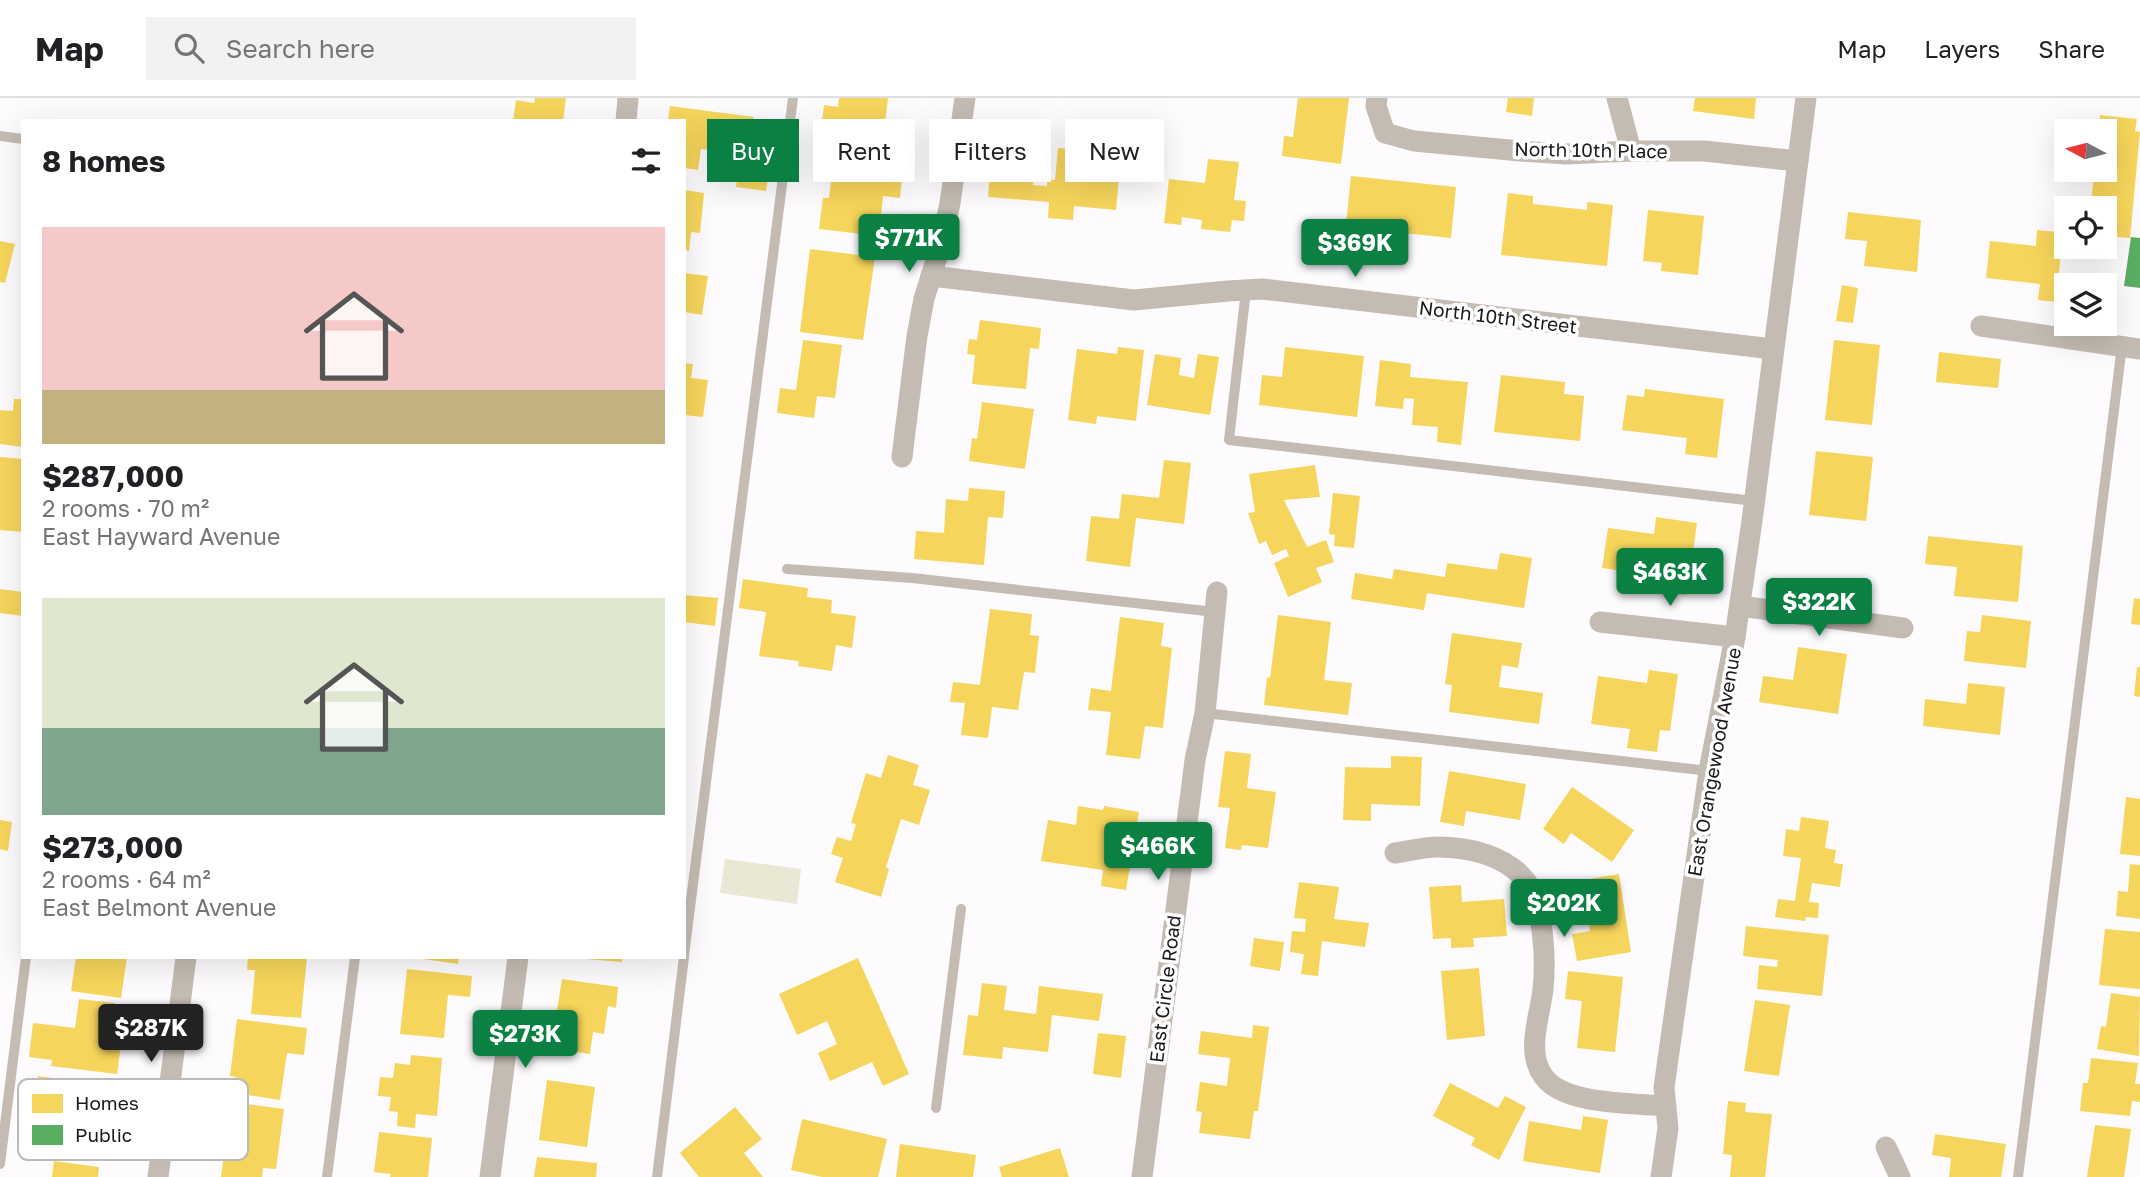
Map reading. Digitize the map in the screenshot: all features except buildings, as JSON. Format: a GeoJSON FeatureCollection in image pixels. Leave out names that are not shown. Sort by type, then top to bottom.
{"type":"FeatureCollection","features":[{"type":"Feature","properties":{"kind":"street"},"geometry":{"type":"LineString","coordinates":[[625,119],[628,98]]}},
{"type":"Feature","properties":{"kind":"street"},"geometry":{"type":"LineString","coordinates":[[902,457],[923,299],[942,241],[950,203],[965,98]]}},
{"type":"Feature","properties":{"kind":"street","name":"North 10th Place"},"geometry":{"type":"LineString","coordinates":[[1377,98],[1376,106],[1385,133],[1414,141],[1567,153],[1704,151],[1798,161]]}},
{"type":"Feature","properties":{"kind":"street"},"geometry":{"type":"LineString","coordinates":[[1617,98],[1631,151]]}},
{"type":"Feature","properties":{"kind":"street","name":"East Orangewood Avenue"},"geometry":{"type":"LineString","coordinates":[[1661,1177],[1668,1128],[1664,1088],[1709,771],[1740,606],[1806,98]]}},
{"type":"Feature","properties":{"kind":"street","name":"North 10th Street"},"geometry":{"type":"LineString","coordinates":[[931,276],[1133,300],[1262,289],[1773,349]]}},
{"type":"Feature","properties":{"kind":"street"},"geometry":{"type":"LineString","coordinates":[[1981,326],[2131,348]]}},
{"type":"Feature","properties":{"kind":"street","name":"East Circle Road"},"geometry":{"type":"LineString","coordinates":[[1142,1177],[1195,760],[1205,713],[1216,602]]}},
{"type":"Feature","properties":{"kind":"street"},"geometry":{"type":"LineString","coordinates":[[1740,606],[1903,628]]}},
{"type":"Feature","properties":{"kind":"street"},"geometry":{"type":"LineString","coordinates":[[1600,622],[1735,637]]}},
{"type":"Feature","properties":{"kind":"street"},"geometry":{"type":"LineString","coordinates":[[1395,853],[1436,847],[1467,849],[1490,856],[1510,867],[1526,881],[1538,909],[1545,957],[1543,990],[1534,1045],[1537,1064],[1544,1078],[1557,1088],[1584,1099],[1666,1107]]}},
{"type":"Feature","properties":{"kind":"street"},"geometry":{"type":"LineString","coordinates":[[170,1079],[186,959]]}},
{"type":"Feature","properties":{"kind":"street"},"geometry":{"type":"LineString","coordinates":[[490,1177],[518,959]]}},
{"type":"Feature","properties":{"kind":"street"},"geometry":{"type":"LineString","coordinates":[[1886,1147],[1900,1177]]}},
{"type":"Feature","properties":{"kind":"lane"},"geometry":{"type":"LineString","coordinates":[[686,940],[793,98]]}},
{"type":"Feature","properties":{"kind":"lane"},"geometry":{"type":"LineString","coordinates":[[0,136],[21,139]]}},
{"type":"Feature","properties":{"kind":"lane"},"geometry":{"type":"LineString","coordinates":[[1246,290],[1229,440],[1754,501]]}},
{"type":"Feature","properties":{"kind":"lane"},"geometry":{"type":"LineString","coordinates":[[2018,1177],[2131,348]]}},
{"type":"Feature","properties":{"kind":"lane"},"geometry":{"type":"LineString","coordinates":[[787,569],[1216,602]]}},
{"type":"Feature","properties":{"kind":"lane"},"geometry":{"type":"LineString","coordinates":[[1205,713],[1709,771]]}},
{"type":"Feature","properties":{"kind":"lane"},"geometry":{"type":"LineString","coordinates":[[936,1108],[961,909]]}},
{"type":"Feature","properties":{"kind":"lane"},"geometry":{"type":"LineString","coordinates":[[0,1164],[26,959]]}},
{"type":"Feature","properties":{"kind":"lane"},"geometry":{"type":"LineString","coordinates":[[327,1177],[355,959]]}},
{"type":"Feature","properties":{"kind":"lane"},"geometry":{"type":"LineString","coordinates":[[657,1177],[684,959]]}},
{"type":"Feature","properties":{"kind":"green space"},"geometry":{"type":"Polygon","coordinates":[[[725,859],[801,869],[797,904],[720,893],[725,859]]]}}]}
